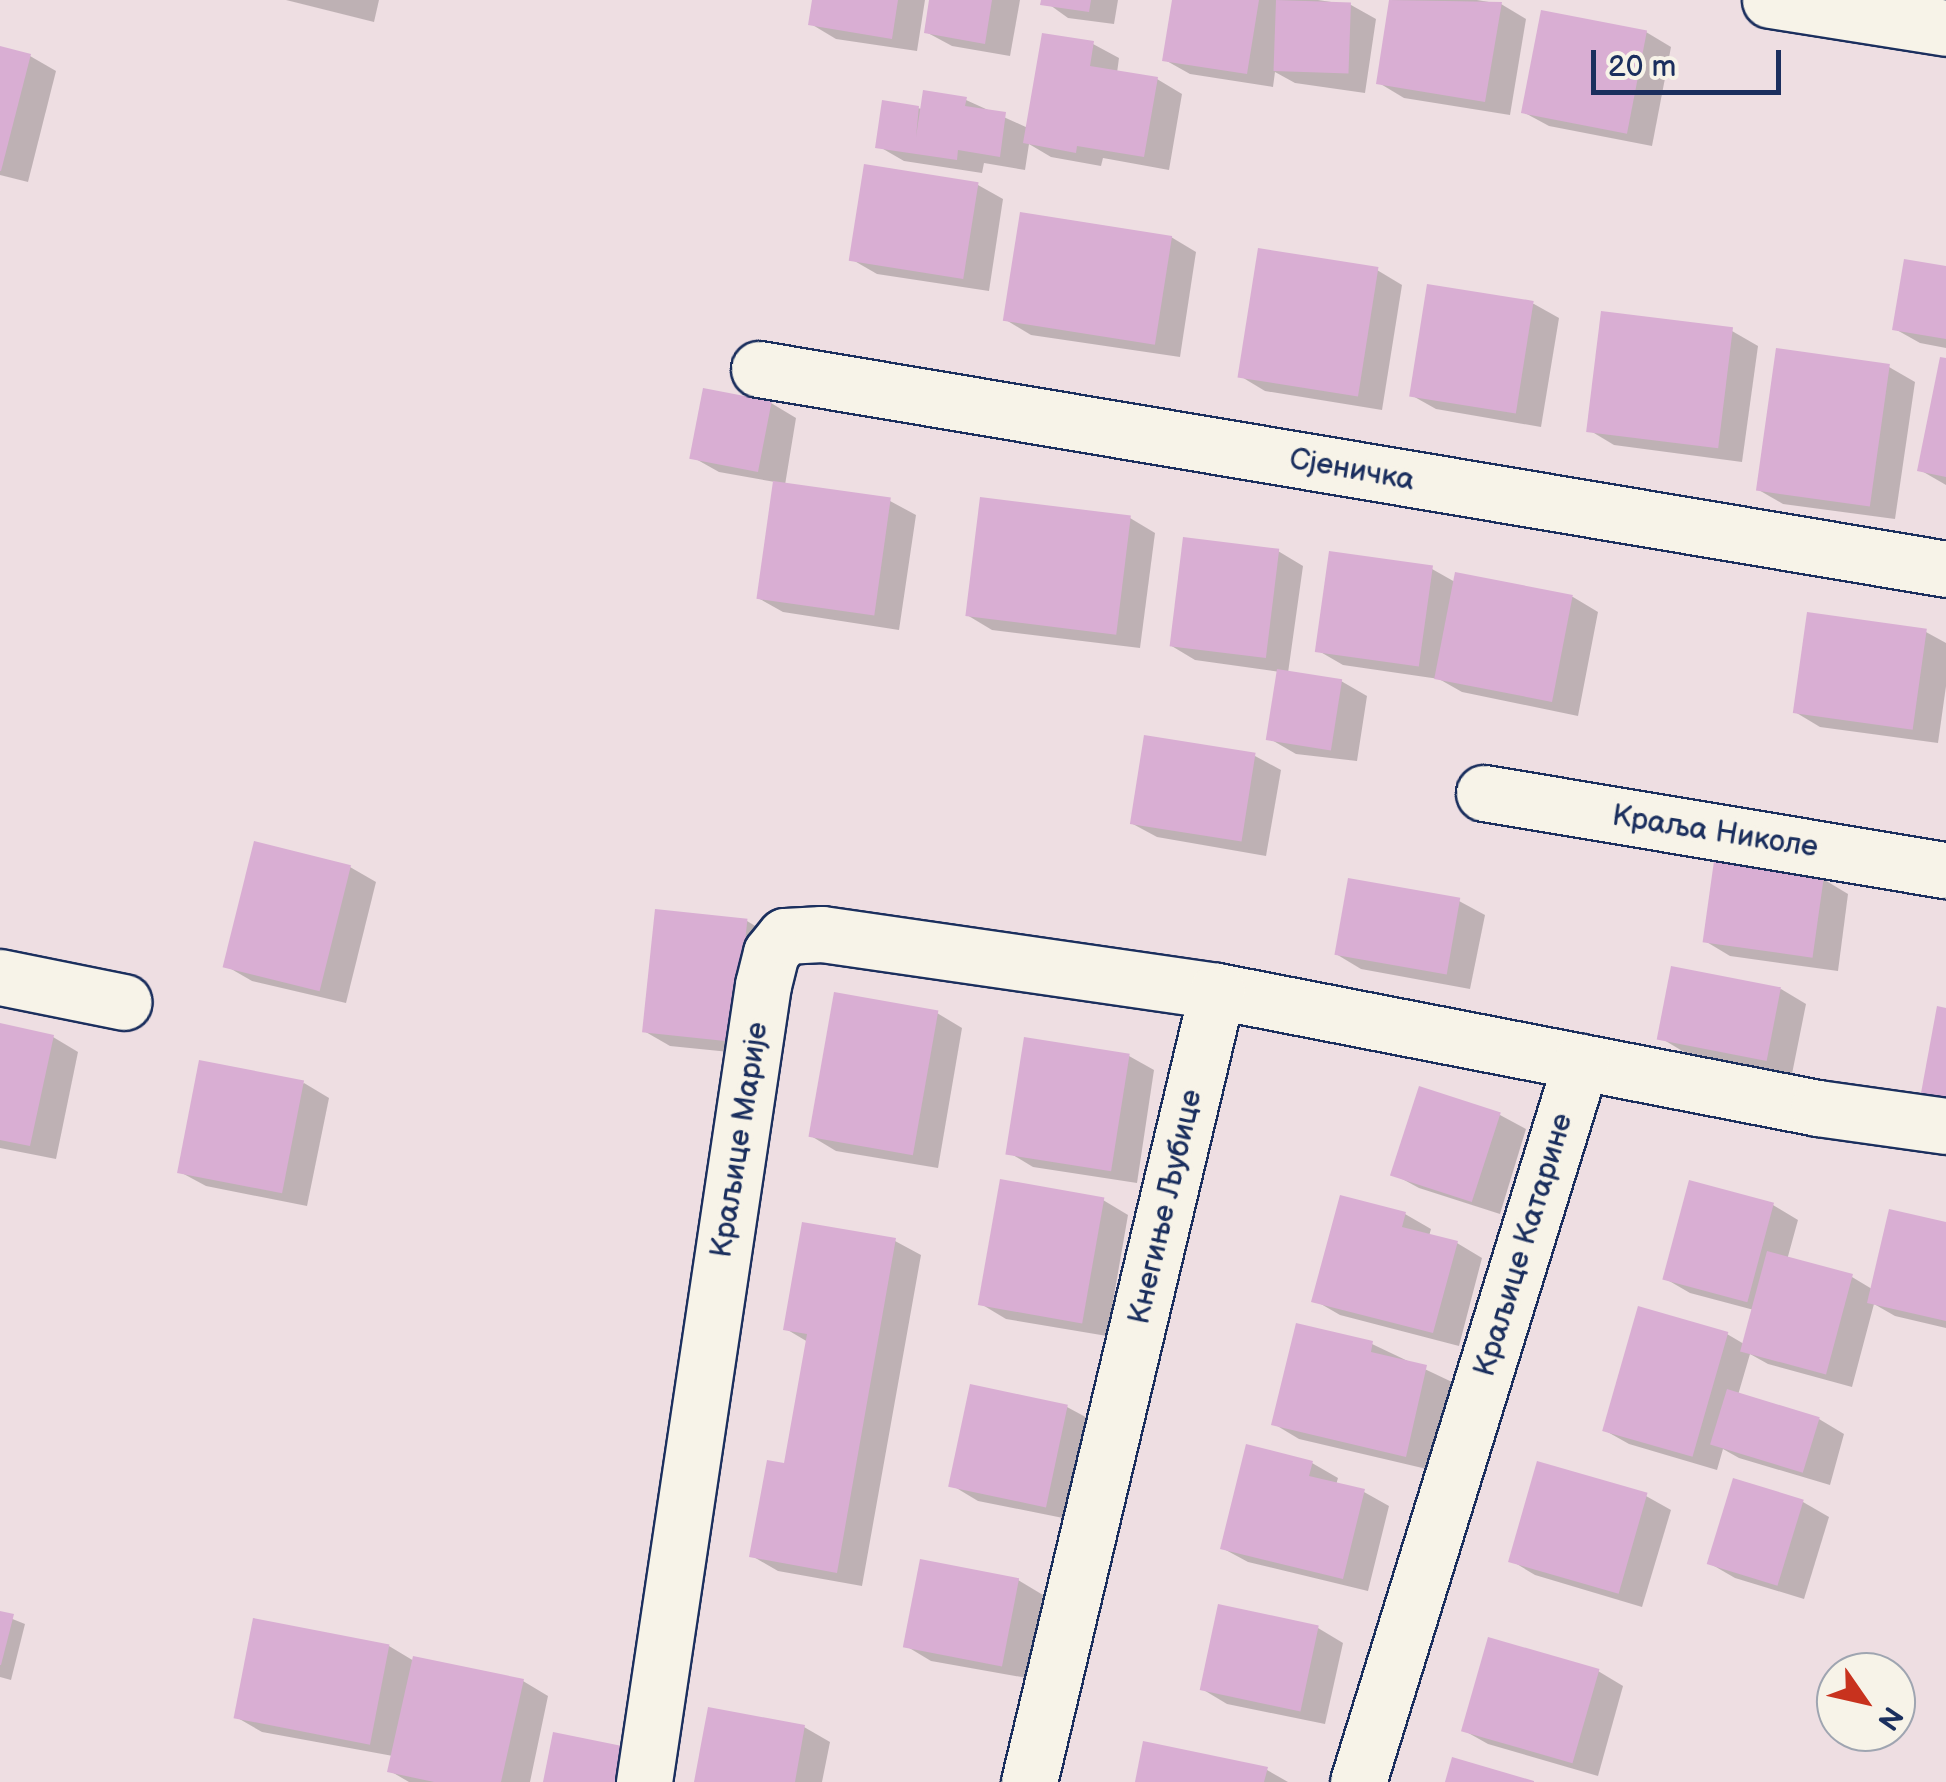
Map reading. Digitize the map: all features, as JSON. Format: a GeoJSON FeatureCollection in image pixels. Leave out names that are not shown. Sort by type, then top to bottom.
{"type":"FeatureCollection","features":[{"type":"Feature","properties":{"kind":"street"},"geometry":{"type":"LineString","coordinates":[[1770,0],[1946,28]]}},
{"type":"Feature","properties":{"kind":"street","name":"Сјеничка"},"geometry":{"type":"LineString","coordinates":[[759,369],[1946,569]]}},
{"type":"Feature","properties":{"kind":"street","name":"Краља Николе"},"geometry":{"type":"LineString","coordinates":[[1484,794],[1946,870]]}},
{"type":"Feature","properties":{"kind":"street","name":"Краљице Марије"},"geometry":{"type":"LineString","coordinates":[[644,1782],[764,985],[778,943],[785,936],[804,932],[1218,991]]}},
{"type":"Feature","properties":{"kind":"street"},"geometry":{"type":"LineString","coordinates":[[0,977],[124,1002]]}},
{"type":"Feature","properties":{"kind":"street"},"geometry":{"type":"LineString","coordinates":[[1218,991],[1818,1108],[1946,1126]]}},
{"type":"Feature","properties":{"kind":"street","name":"Кнегиње Љубице"},"geometry":{"type":"LineString","coordinates":[[1029,1782],[1218,991]]}},
{"type":"Feature","properties":{"kind":"street","name":"Краљице Катарине"},"geometry":{"type":"LineString","coordinates":[[1358,1782],[1581,1062]]}},
{"type":"Feature","properties":{"kind":"building"},"geometry":{"type":"Polygon","coordinates":[[[812,0],[898,0],[892,39],[808,25],[812,0]]]}},
{"type":"Feature","properties":{"kind":"building"},"geometry":{"type":"Polygon","coordinates":[[[929,0],[992,0],[985,44],[924,33],[929,0]]]}},
{"type":"Feature","properties":{"kind":"building"},"geometry":{"type":"Polygon","coordinates":[[[1041,0],[1091,0],[1089,12],[1040,5],[1041,0]]]}},
{"type":"Feature","properties":{"kind":"building"},"geometry":{"type":"Polygon","coordinates":[[[1172,0],[1259,0],[1247,74],[1162,61],[1172,0]]]}},
{"type":"Feature","properties":{"kind":"building"},"geometry":{"type":"Polygon","coordinates":[[[1276,0],[1351,3],[1348,74],[1274,71],[1276,0]]]}},
{"type":"Feature","properties":{"kind":"building"},"geometry":{"type":"Polygon","coordinates":[[[1389,0],[1502,2],[1485,102],[1376,84],[1389,0]]]}},
{"type":"Feature","properties":{"kind":"building"},"geometry":{"type":"Polygon","coordinates":[[[1541,10],[1647,31],[1627,134],[1521,113],[1541,10]]]}},
{"type":"Feature","properties":{"kind":"building"},"geometry":{"type":"Polygon","coordinates":[[[1042,33],[1094,41],[1090,66],[1158,77],[1144,157],[1077,146],[1076,153],[1023,143],[1042,33]]]}},
{"type":"Feature","properties":{"kind":"building"},"geometry":{"type":"Polygon","coordinates":[[[0,46],[31,54],[1,171],[0,171],[0,46]]]}},
{"type":"Feature","properties":{"kind":"building"},"geometry":{"type":"Polygon","coordinates":[[[923,90],[967,97],[965,106],[1006,112],[1000,157],[958,150],[957,160],[875,148],[882,100],[919,106],[916,137],[923,90]]]}},
{"type":"Feature","properties":{"kind":"building"},"geometry":{"type":"Polygon","coordinates":[[[864,164],[979,182],[963,279],[849,261],[864,164]]]}},
{"type":"Feature","properties":{"kind":"building"},"geometry":{"type":"Polygon","coordinates":[[[1020,212],[1172,236],[1155,345],[1003,321],[1020,212]]]}},
{"type":"Feature","properties":{"kind":"building"},"geometry":{"type":"Polygon","coordinates":[[[1258,248],[1378,267],[1358,396],[1238,377],[1258,248]]]}},
{"type":"Feature","properties":{"kind":"building"},"geometry":{"type":"Polygon","coordinates":[[[1904,259],[1946,266],[1946,339],[1892,330],[1904,259]]]}},
{"type":"Feature","properties":{"kind":"building"},"geometry":{"type":"Polygon","coordinates":[[[1427,284],[1534,301],[1516,413],[1409,397],[1427,284]]]}},
{"type":"Feature","properties":{"kind":"building"},"geometry":{"type":"Polygon","coordinates":[[[1601,311],[1733,327],[1718,448],[1586,432],[1601,311]]]}},
{"type":"Feature","properties":{"kind":"building"},"geometry":{"type":"Polygon","coordinates":[[[1776,348],[1890,364],[1870,507],[1756,491],[1776,348]]]}},
{"type":"Feature","properties":{"kind":"building"},"geometry":{"type":"Polygon","coordinates":[[[1940,357],[1946,358],[1946,477],[1917,471],[1940,357]]]}},
{"type":"Feature","properties":{"kind":"building"},"geometry":{"type":"Polygon","coordinates":[[[703,388],[772,401],[758,472],[689,459],[703,388]]]}},
{"type":"Feature","properties":{"kind":"building"},"geometry":{"type":"Polygon","coordinates":[[[773,481],[891,498],[874,615],[756,599],[773,481]]]}},
{"type":"Feature","properties":{"kind":"building"},"geometry":{"type":"Polygon","coordinates":[[[980,497],[1131,516],[1116,635],[965,616],[980,497]]]}},
{"type":"Feature","properties":{"kind":"building"},"geometry":{"type":"Polygon","coordinates":[[[1183,537],[1279,549],[1266,658],[1170,646],[1183,537]]]}},
{"type":"Feature","properties":{"kind":"building"},"geometry":{"type":"Polygon","coordinates":[[[1329,551],[1433,566],[1419,667],[1315,652],[1329,551]]]}},
{"type":"Feature","properties":{"kind":"building"},"geometry":{"type":"Polygon","coordinates":[[[1455,572],[1573,595],[1552,702],[1434,679],[1455,572]]]}},
{"type":"Feature","properties":{"kind":"building"},"geometry":{"type":"Polygon","coordinates":[[[1807,612],[1927,629],[1913,730],[1793,713],[1807,612]]]}},
{"type":"Feature","properties":{"kind":"building"},"geometry":{"type":"Polygon","coordinates":[[[1277,669],[1342,679],[1331,750],[1266,740],[1277,669]]]}},
{"type":"Feature","properties":{"kind":"building"},"geometry":{"type":"Polygon","coordinates":[[[1144,735],[1256,753],[1242,842],[1130,824],[1144,735]]]}},
{"type":"Feature","properties":{"kind":"building"},"geometry":{"type":"Polygon","coordinates":[[[254,841],[351,865],[320,991],[223,967],[254,841]]]}},
{"type":"Feature","properties":{"kind":"building"},"geometry":{"type":"Polygon","coordinates":[[[1714,861],[1824,876],[1813,958],[1703,942],[1714,861]]]}},
{"type":"Feature","properties":{"kind":"building"},"geometry":{"type":"Polygon","coordinates":[[[1348,878],[1460,898],[1447,975],[1334,955],[1348,878]]]}},
{"type":"Feature","properties":{"kind":"building"},"geometry":{"type":"Polygon","coordinates":[[[655,909],[747,919],[735,1042],[642,1032],[655,909]]]}},
{"type":"Feature","properties":{"kind":"building"},"geometry":{"type":"Polygon","coordinates":[[[1671,966],[1781,987],[1767,1061],[1657,1040],[1671,966]]]}},
{"type":"Feature","properties":{"kind":"building"},"geometry":{"type":"Polygon","coordinates":[[[834,992],[938,1010],[913,1155],[808,1137],[834,992]]]}},
{"type":"Feature","properties":{"kind":"building"},"geometry":{"type":"Polygon","coordinates":[[[1937,1006],[1946,1008],[1946,1109],[1919,1104],[1937,1006]]]}},
{"type":"Feature","properties":{"kind":"building"},"geometry":{"type":"Polygon","coordinates":[[[0,1023],[54,1035],[30,1146],[0,1140],[0,1023]]]}},
{"type":"Feature","properties":{"kind":"building"},"geometry":{"type":"Polygon","coordinates":[[[1024,1037],[1130,1054],[1111,1171],[1005,1155],[1024,1037]]]}},
{"type":"Feature","properties":{"kind":"building"},"geometry":{"type":"Polygon","coordinates":[[[199,1060],[304,1080],[282,1193],[177,1173],[199,1060]]]}},
{"type":"Feature","properties":{"kind":"building"},"geometry":{"type":"Polygon","coordinates":[[[1419,1086],[1501,1113],[1472,1202],[1390,1175],[1419,1086]]]}},
{"type":"Feature","properties":{"kind":"building"},"geometry":{"type":"Polygon","coordinates":[[[1000,1179],[1104,1197],[1082,1323],[978,1305],[1000,1179]]]}},
{"type":"Feature","properties":{"kind":"building"},"geometry":{"type":"Polygon","coordinates":[[[1689,1180],[1774,1203],[1747,1302],[1662,1279],[1689,1180]]]}},
{"type":"Feature","properties":{"kind":"building"},"geometry":{"type":"Polygon","coordinates":[[[1340,1195],[1406,1212],[1402,1227],[1458,1241],[1433,1333],[1311,1302],[1340,1195]]]}},
{"type":"Feature","properties":{"kind":"building"},"geometry":{"type":"Polygon","coordinates":[[[1889,1209],[1946,1222],[1946,1321],[1867,1303],[1889,1209]]]}},
{"type":"Feature","properties":{"kind":"building"},"geometry":{"type":"Polygon","coordinates":[[[802,1222],[896,1238],[837,1573],[749,1557],[767,1460],[784,1463],[807,1334],[783,1330],[802,1222]]]}},
{"type":"Feature","properties":{"kind":"building"},"geometry":{"type":"Polygon","coordinates":[[[1767,1251],[1853,1274],[1826,1374],[1740,1351],[1767,1251]]]}},
{"type":"Feature","properties":{"kind":"building"},"geometry":{"type":"Polygon","coordinates":[[[1638,1306],[1728,1332],[1693,1457],[1602,1431],[1638,1306]]]}},
{"type":"Feature","properties":{"kind":"building"},"geometry":{"type":"Polygon","coordinates":[[[1296,1323],[1373,1341],[1371,1352],[1427,1365],[1406,1457],[1271,1425],[1296,1323]]]}},
{"type":"Feature","properties":{"kind":"building"},"geometry":{"type":"Polygon","coordinates":[[[970,1384],[1068,1405],[1046,1507],[948,1487],[970,1384]]]}},
{"type":"Feature","properties":{"kind":"building"},"geometry":{"type":"Polygon","coordinates":[[[1727,1389],[1820,1417],[1803,1473],[1710,1444],[1727,1389]]]}},
{"type":"Feature","properties":{"kind":"building"},"geometry":{"type":"Polygon","coordinates":[[[1246,1444],[1313,1461],[1309,1476],[1365,1489],[1343,1579],[1220,1549],[1246,1444]]]}},
{"type":"Feature","properties":{"kind":"building"},"geometry":{"type":"Polygon","coordinates":[[[1537,1461],[1648,1493],[1619,1594],[1508,1562],[1537,1461]]]}},
{"type":"Feature","properties":{"kind":"building"},"geometry":{"type":"Polygon","coordinates":[[[1733,1478],[1804,1500],[1777,1586],[1707,1564],[1733,1478]]]}},
{"type":"Feature","properties":{"kind":"building"},"geometry":{"type":"Polygon","coordinates":[[[920,1559],[1019,1578],[1002,1667],[903,1647],[920,1559]]]}},
{"type":"Feature","properties":{"kind":"building"},"geometry":{"type":"Polygon","coordinates":[[[1218,1604],[1319,1625],[1300,1711],[1200,1690],[1218,1604]]]}},
{"type":"Feature","properties":{"kind":"building"},"geometry":{"type":"Polygon","coordinates":[[[0,1611],[14,1614],[1,1665],[0,1665],[0,1611]]]}},
{"type":"Feature","properties":{"kind":"building"},"geometry":{"type":"Polygon","coordinates":[[[253,1618],[389,1645],[370,1745],[234,1718],[253,1618]]]}},
{"type":"Feature","properties":{"kind":"building"},"geometry":{"type":"Polygon","coordinates":[[[1488,1637],[1600,1669],[1572,1763],[1461,1731],[1488,1637]]]}},
{"type":"Feature","properties":{"kind":"building"},"geometry":{"type":"Polygon","coordinates":[[[413,1656],[524,1679],[501,1782],[434,1782],[387,1772],[413,1656]]]}},
{"type":"Feature","properties":{"kind":"building"},"geometry":{"type":"Polygon","coordinates":[[[708,1707],[805,1725],[795,1782],[694,1782],[708,1707]]]}},
{"type":"Feature","properties":{"kind":"building"},"geometry":{"type":"Polygon","coordinates":[[[553,1732],[627,1747],[620,1782],[543,1782],[553,1732]]]}},
{"type":"Feature","properties":{"kind":"building"},"geometry":{"type":"Polygon","coordinates":[[[1143,1741],[1268,1767],[1264,1782],[1135,1782],[1143,1741]]]}},
{"type":"Feature","properties":{"kind":"building"},"geometry":{"type":"Polygon","coordinates":[[[1452,1757],[1534,1781],[1534,1782],[1445,1782],[1452,1757]]]}}]}
